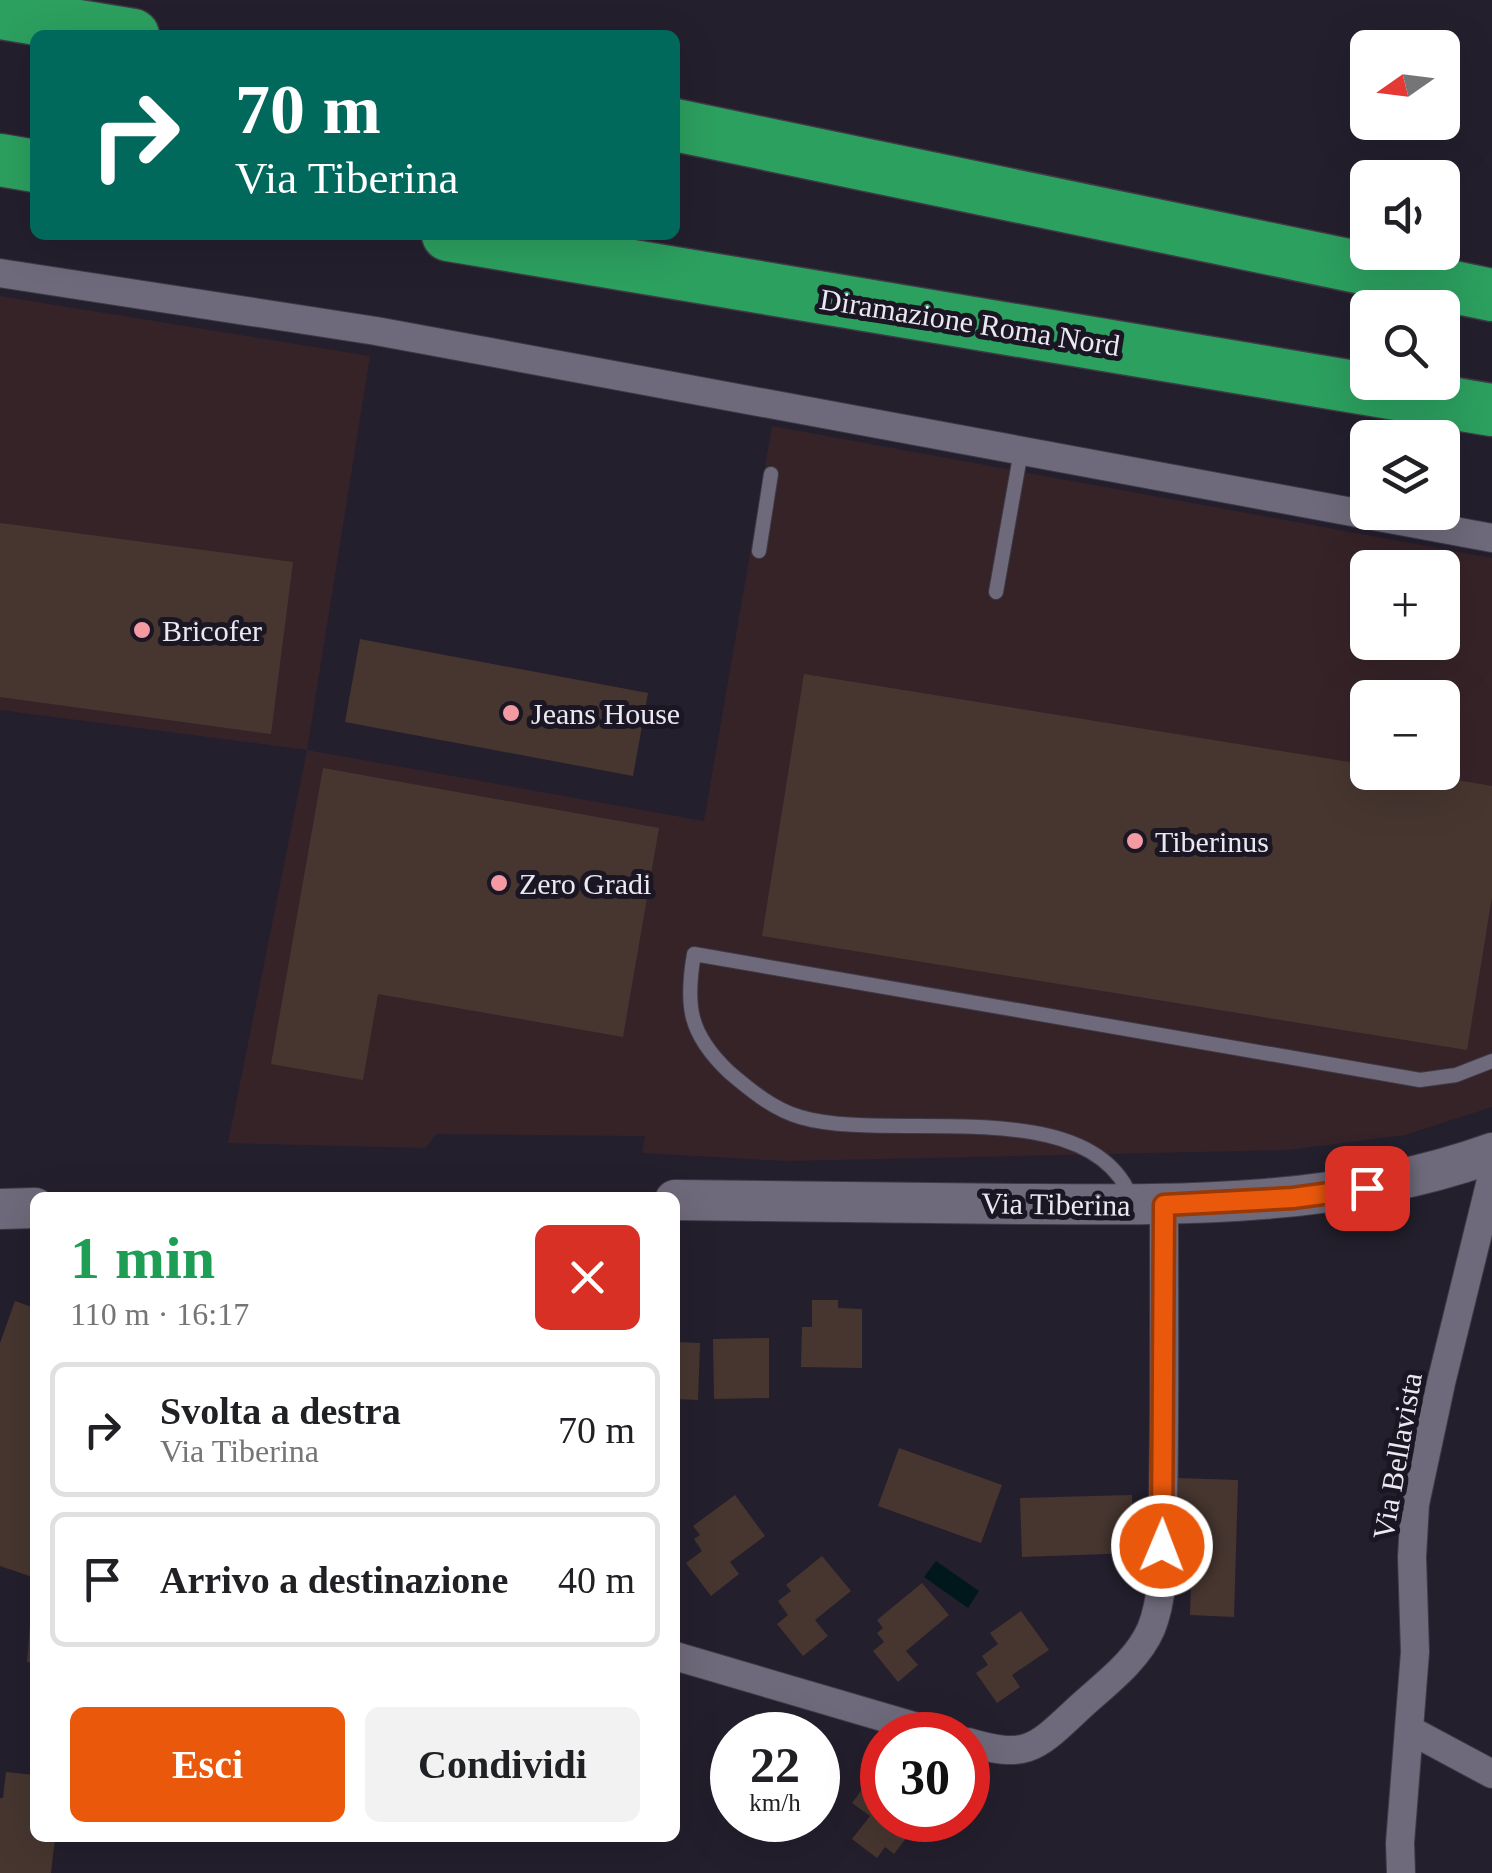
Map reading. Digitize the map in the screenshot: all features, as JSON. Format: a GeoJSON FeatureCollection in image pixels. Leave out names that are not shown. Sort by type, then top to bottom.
{"type":"FeatureCollection","features":[{"type":"Feature","properties":{"kind":"highway"},"geometry":{"type":"LineString","coordinates":[[0,13],[103,30]]}},
{"type":"Feature","properties":{"kind":"highway"},"geometry":{"type":"LineString","coordinates":[[680,127],[1492,294]]}},
{"type":"Feature","properties":{"kind":"highway"},"geometry":{"type":"LineString","coordinates":[[0,160],[30,165]]}},
{"type":"Feature","properties":{"kind":"highway","name":"Diramazione Roma Nord"},"geometry":{"type":"LineString","coordinates":[[478,240],[1492,410]]}},
{"type":"Feature","properties":{"kind":"main road","name":"Via Tiberina"},"geometry":{"type":"LineString","coordinates":[[680,1200],[1149,1205],[1351,1191],[1415,1177],[1492,1153]]}},
{"type":"Feature","properties":{"kind":"main road"},"geometry":{"type":"LineString","coordinates":[[0,1208],[30,1208]]}},
{"type":"Feature","properties":{"kind":"street"},"geometry":{"type":"LineString","coordinates":[[0,273],[376,332],[1492,538]]}},
{"type":"Feature","properties":{"kind":"street","name":"Via Bellavista"},"geometry":{"type":"LineString","coordinates":[[1401,1873],[1416,1619],[1412,1557],[1416,1504],[1492,1176]]}},
{"type":"Feature","properties":{"kind":"street"},"geometry":{"type":"LineString","coordinates":[[990,1748],[1005,1752],[1025,1749],[1047,1738],[1130,1660],[1156,1616],[1161,1586],[1164,1468],[1149,1205]]}},
{"type":"Feature","properties":{"kind":"street"},"geometry":{"type":"LineString","coordinates":[[680,1657],[866,1712]]}},
{"type":"Feature","properties":{"kind":"street"},"geometry":{"type":"LineString","coordinates":[[1410,1730],[1492,1774]]}},
{"type":"Feature","properties":{"kind":"lane"},"geometry":{"type":"LineString","coordinates":[[996,592],[1021,451]]}},
{"type":"Feature","properties":{"kind":"lane"},"geometry":{"type":"LineString","coordinates":[[759,550],[770,474]]}},
{"type":"Feature","properties":{"kind":"lane"},"geometry":{"type":"LineString","coordinates":[[1149,1205],[1112,1164],[1062,1137],[985,1129],[848,1124],[802,1118],[780,1110],[709,1052],[698,1032],[688,991],[694,954],[1420,1080],[1456,1075],[1492,1061]]}},
{"type":"Feature","properties":{"kind":"shaded area"},"geometry":{"type":"Polygon","coordinates":[[[0,296],[370,356],[307,750],[0,710],[0,296]]]}},
{"type":"Feature","properties":{"kind":"shaded area"},"geometry":{"type":"Polygon","coordinates":[[[772,426],[1448,550],[1350,550],[1350,660],[1460,660],[1460,552],[1492,558],[1492,1107],[1405,1135],[1288,1150],[786,1161],[642,1153],[645,1136],[436,1134],[426,1148],[228,1143],[307,750],[704,821],[772,426]]]}},
{"type":"Feature","properties":{"kind":"shaded area"},"geometry":{"type":"Polygon","coordinates":[[[936,1561],[979,1591],[968,1608],[924,1577],[936,1561]]]}},
{"type":"Feature","properties":{"kind":"building","name":"Bricofer"},"geometry":{"type":"Polygon","coordinates":[[[0,523],[293,562],[271,734],[0,697],[0,523]]]}},
{"type":"Feature","properties":{"kind":"building"},"geometry":{"type":"Polygon","coordinates":[[[360,639],[648,693],[633,776],[345,722],[360,639]]]}},
{"type":"Feature","properties":{"kind":"building","name":"Tiberinus"},"geometry":{"type":"Polygon","coordinates":[[[804,674],[1350,762],[1350,790],[1460,790],[1460,780],[1492,786],[1492,897],[1467,1050],[762,936],[804,674]]]}},
{"type":"Feature","properties":{"kind":"building"},"geometry":{"type":"Polygon","coordinates":[[[323,768],[659,828],[623,1037],[378,994],[363,1080],[271,1064],[323,768]]]}},
{"type":"Feature","properties":{"kind":"building"},"geometry":{"type":"Polygon","coordinates":[[[812,1300],[838,1300],[838,1308],[862,1309],[862,1368],[801,1367],[802,1327],[812,1327],[812,1300]]]}},
{"type":"Feature","properties":{"kind":"building"},"geometry":{"type":"Polygon","coordinates":[[[15,1301],[30,1306],[30,1576],[0,1566],[0,1343],[15,1301]]]}},
{"type":"Feature","properties":{"kind":"building"},"geometry":{"type":"Polygon","coordinates":[[[769,1338],[769,1398],[714,1399],[713,1339],[769,1338]]]}},
{"type":"Feature","properties":{"kind":"building"},"geometry":{"type":"Polygon","coordinates":[[[680,1342],[700,1343],[698,1400],[680,1399],[680,1342]]]}},
{"type":"Feature","properties":{"kind":"building"},"geometry":{"type":"Polygon","coordinates":[[[899,1448],[1002,1485],[981,1543],[878,1506],[899,1448]]]}},
{"type":"Feature","properties":{"kind":"building"},"geometry":{"type":"Polygon","coordinates":[[[1177,1478],[1238,1480],[1234,1617],[1190,1615],[1191,1580],[1173,1580],[1177,1478]]]}},
{"type":"Feature","properties":{"kind":"building"},"geometry":{"type":"Polygon","coordinates":[[[735,1495],[765,1536],[730,1562],[739,1574],[711,1596],[686,1563],[702,1551],[694,1539],[700,1535],[693,1526],[735,1495]]]}},
{"type":"Feature","properties":{"kind":"building"},"geometry":{"type":"Polygon","coordinates":[[[1132,1495],[1134,1553],[1022,1557],[1020,1498],[1132,1495]]]}},
{"type":"Feature","properties":{"kind":"building"},"geometry":{"type":"Polygon","coordinates":[[[822,1556],[851,1591],[815,1620],[828,1636],[803,1656],[777,1624],[788,1615],[778,1601],[791,1591],[786,1585],[822,1556]]]}},
{"type":"Feature","properties":{"kind":"building"},"geometry":{"type":"Polygon","coordinates":[[[922,1583],[949,1615],[906,1651],[918,1665],[898,1682],[873,1651],[884,1642],[877,1633],[883,1628],[877,1620],[922,1583]]]}},
{"type":"Feature","properties":{"kind":"building"},"geometry":{"type":"Polygon","coordinates":[[[1021,1611],[1049,1650],[1012,1675],[1020,1687],[997,1703],[976,1673],[988,1665],[982,1656],[998,1644],[990,1633],[1021,1611]]]}},
{"type":"Feature","properties":{"kind":"building"},"geometry":{"type":"Polygon","coordinates":[[[6,1772],[30,1774],[30,1842],[55,1842],[51,1873],[0,1873],[6,1772]]]}},
{"type":"Feature","properties":{"kind":"building"},"geometry":{"type":"Polygon","coordinates":[[[860,1792],[860,1809],[852,1803],[860,1792]]]}},
{"type":"Feature","properties":{"kind":"building"},"geometry":{"type":"Polygon","coordinates":[[[860,1829],[860,1842],[903,1842],[894,1854],[885,1847],[877,1858],[852,1839],[860,1829]]]}},
{"type":"Feature","properties":{"kind":"place","name":"Bricofer"},"geometry":{"type":"Point","coordinates":[142,630]}},
{"type":"Feature","properties":{"kind":"place","name":"Jeans House"},"geometry":{"type":"Point","coordinates":[511,713]}},
{"type":"Feature","properties":{"kind":"place","name":"Tiberinus"},"geometry":{"type":"Point","coordinates":[1135,841]}},
{"type":"Feature","properties":{"kind":"place","name":"Zero Gradi"},"geometry":{"type":"Point","coordinates":[499,883]}},
{"type":"Feature","properties":{"kind":"route"},"geometry":{"type":"LineString","coordinates":[[1162,1546],[1164,1205],[1293,1198],[1367,1188]]}}]}
